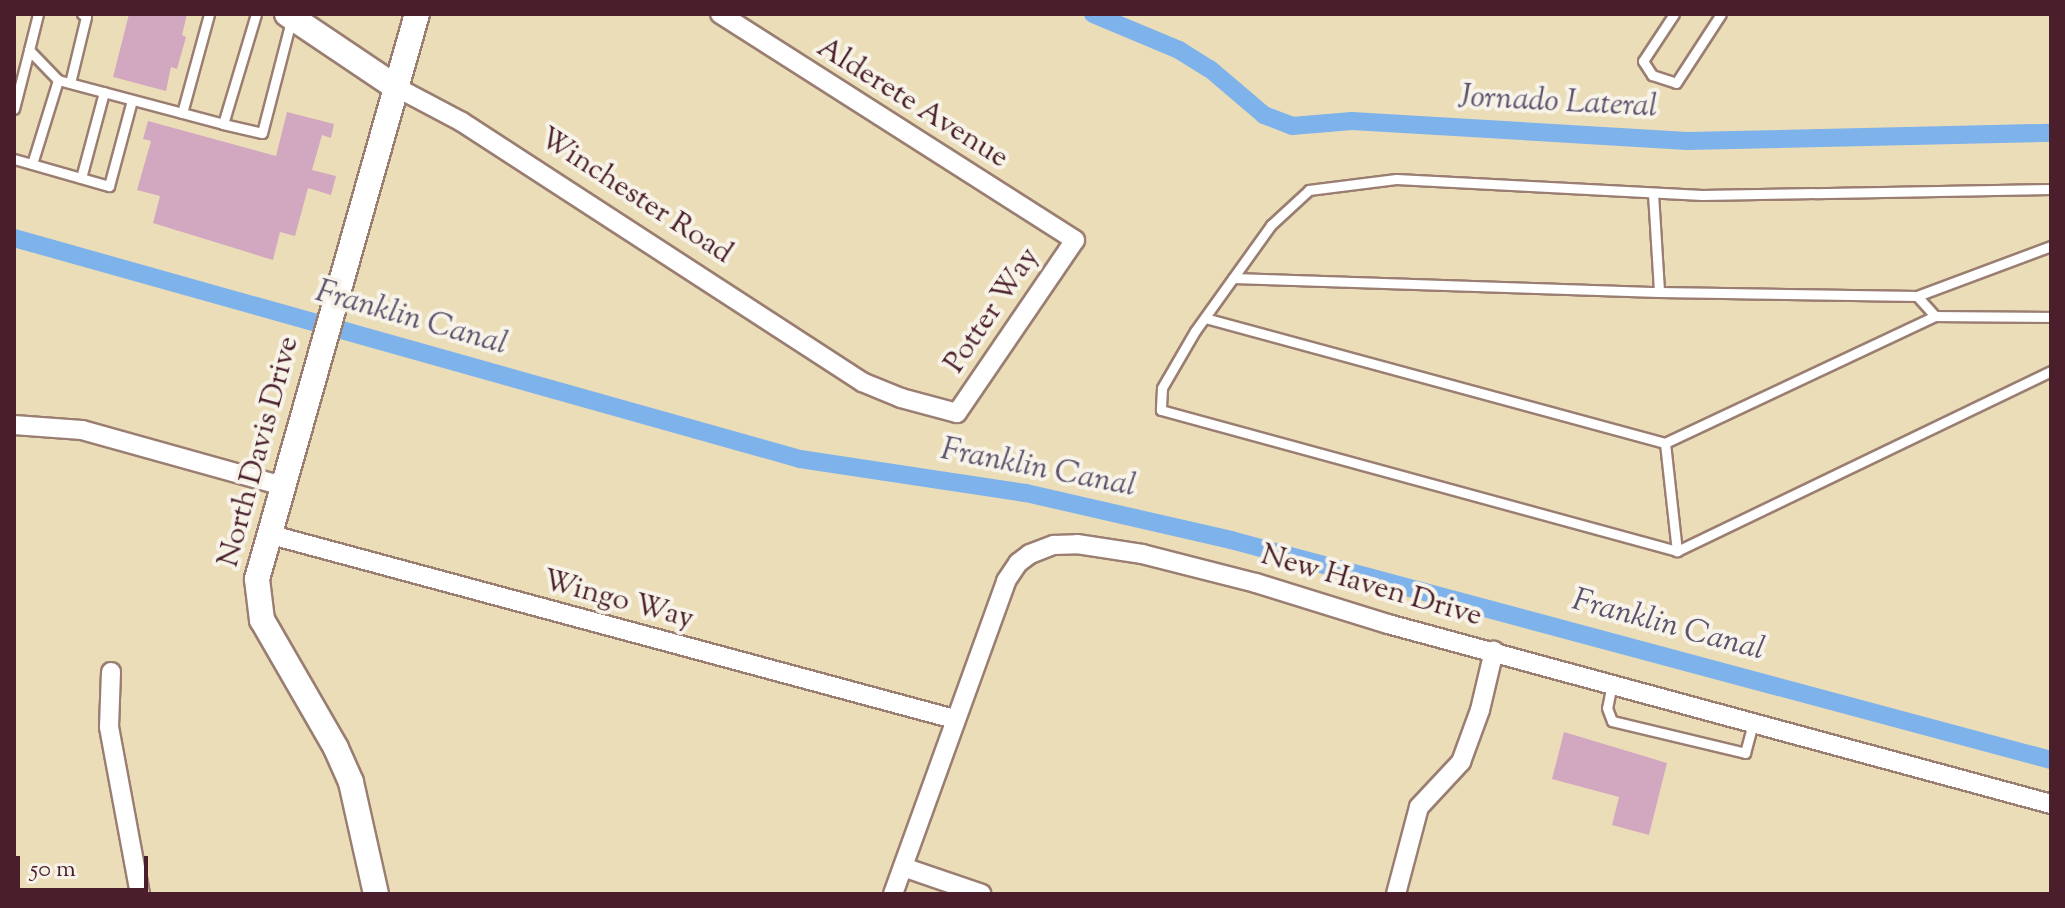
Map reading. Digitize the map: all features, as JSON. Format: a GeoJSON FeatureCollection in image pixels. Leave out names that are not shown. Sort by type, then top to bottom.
{"type":"FeatureCollection","features":[{"type":"Feature","properties":{"kind":"street","name":"North Davis Drive"},"geometry":{"type":"LineString","coordinates":[[376,894],[351,782],[336,748],[262,620],[257,579],[394,86],[417,14]]}},
{"type":"Feature","properties":{"kind":"street","name":"Alderete Avenue"},"geometry":{"type":"LineString","coordinates":[[720,14],[1075,240]]}},
{"type":"Feature","properties":{"kind":"street","name":"Winchester Road"},"geometry":{"type":"LineString","coordinates":[[290,16],[394,86],[462,122],[862,382],[901,398],[957,413]]}},
{"type":"Feature","properties":{"kind":"street","name":"Potter Way"},"geometry":{"type":"LineString","coordinates":[[957,413],[1075,240]]}},
{"type":"Feature","properties":{"kind":"street"},"geometry":{"type":"LineString","coordinates":[[14,425],[82,430],[282,486]]}},
{"type":"Feature","properties":{"kind":"street","name":"Wingo Way"},"geometry":{"type":"LineString","coordinates":[[268,534],[954,719]]}},
{"type":"Feature","properties":{"kind":"street","name":"New Haven Drive"},"geometry":{"type":"LineString","coordinates":[[893,894],[1006,581],[1018,563],[1030,554],[1054,545],[1077,544],[1142,554],[2051,804]]}},
{"type":"Feature","properties":{"kind":"street"},"geometry":{"type":"LineString","coordinates":[[1396,894],[1419,807],[1461,762],[1480,710],[1494,651]]}},
{"type":"Feature","properties":{"kind":"street"},"geometry":{"type":"LineString","coordinates":[[111,672],[109,727],[140,894]]}},
{"type":"Feature","properties":{"kind":"street"},"geometry":{"type":"LineString","coordinates":[[903,867],[982,894]]}},
{"type":"Feature","properties":{"kind":"lane"},"geometry":{"type":"LineString","coordinates":[[14,109],[38,14]]}},
{"type":"Feature","properties":{"kind":"lane"},"geometry":{"type":"LineString","coordinates":[[70,83],[86,17],[82,14]]}},
{"type":"Feature","properties":{"kind":"lane"},"geometry":{"type":"LineString","coordinates":[[182,113],[209,14]]}},
{"type":"Feature","properties":{"kind":"lane"},"geometry":{"type":"LineString","coordinates":[[223,124],[256,14]]}},
{"type":"Feature","properties":{"kind":"lane"},"geometry":{"type":"LineString","coordinates":[[1674,14],[1643,61],[1652,75],[1676,83],[1721,14]]}},
{"type":"Feature","properties":{"kind":"lane"},"geometry":{"type":"LineString","coordinates":[[29,50],[58,80],[262,133],[290,16]]}},
{"type":"Feature","properties":{"kind":"lane"},"geometry":{"type":"LineString","coordinates":[[32,164],[58,80]]}},
{"type":"Feature","properties":{"kind":"lane"},"geometry":{"type":"LineString","coordinates":[[81,178],[104,92]]}},
{"type":"Feature","properties":{"kind":"lane"},"geometry":{"type":"LineString","coordinates":[[14,159],[109,186],[132,100]]}},
{"type":"Feature","properties":{"kind":"lane"},"geometry":{"type":"LineString","coordinates":[[2051,189],[1653,193],[1396,179],[1309,190],[1271,225],[1205,318],[1162,388],[1161,410],[1677,551],[2051,371]]}},
{"type":"Feature","properties":{"kind":"lane"},"geometry":{"type":"LineString","coordinates":[[1653,193],[1659,292]]}},
{"type":"Feature","properties":{"kind":"lane"},"geometry":{"type":"LineString","coordinates":[[1233,278],[1659,292],[1917,296],[2051,246]]}},
{"type":"Feature","properties":{"kind":"lane"},"geometry":{"type":"LineString","coordinates":[[1917,296],[1935,316]]}},
{"type":"Feature","properties":{"kind":"lane"},"geometry":{"type":"LineString","coordinates":[[1205,318],[1665,443],[1935,316],[2051,317]]}},
{"type":"Feature","properties":{"kind":"lane"},"geometry":{"type":"LineString","coordinates":[[1665,443],[1677,551]]}},
{"type":"Feature","properties":{"kind":"lane"},"geometry":{"type":"LineString","coordinates":[[1612,683],[1607,708],[1612,721],[1745,753],[1753,723]]}},
{"type":"Feature","properties":{"kind":"building"},"geometry":{"type":"Polygon","coordinates":[[[129,14],[187,14],[182,35],[186,37],[177,69],[171,67],[166,91],[113,77],[129,14]]]}},
{"type":"Feature","properties":{"kind":"building"},"geometry":{"type":"Polygon","coordinates":[[[287,112],[334,124],[331,138],[322,135],[312,170],[336,176],[331,195],[308,188],[295,236],[280,232],[273,260],[153,223],[160,196],[137,190],[151,141],[143,139],[148,121],[276,156],[287,112]]]}},
{"type":"Feature","properties":{"kind":"building"},"geometry":{"type":"Polygon","coordinates":[[[1564,732],[1667,763],[1649,835],[1612,825],[1619,797],[1552,779],[1564,732]]]}},
{"type":"Feature","properties":{"kind":"waterway","name":"Jornado Lateral"},"geometry":{"type":"LineString","coordinates":[[1093,14],[1179,50],[1210,69],[1264,115],[1292,126],[1352,121],[1687,141],[2051,133]]}},
{"type":"Feature","properties":{"kind":"waterway","name":"Franklin Canal"},"geometry":{"type":"LineString","coordinates":[[14,238],[800,459],[1026,493],[1231,540],[2051,760]]}}]}
